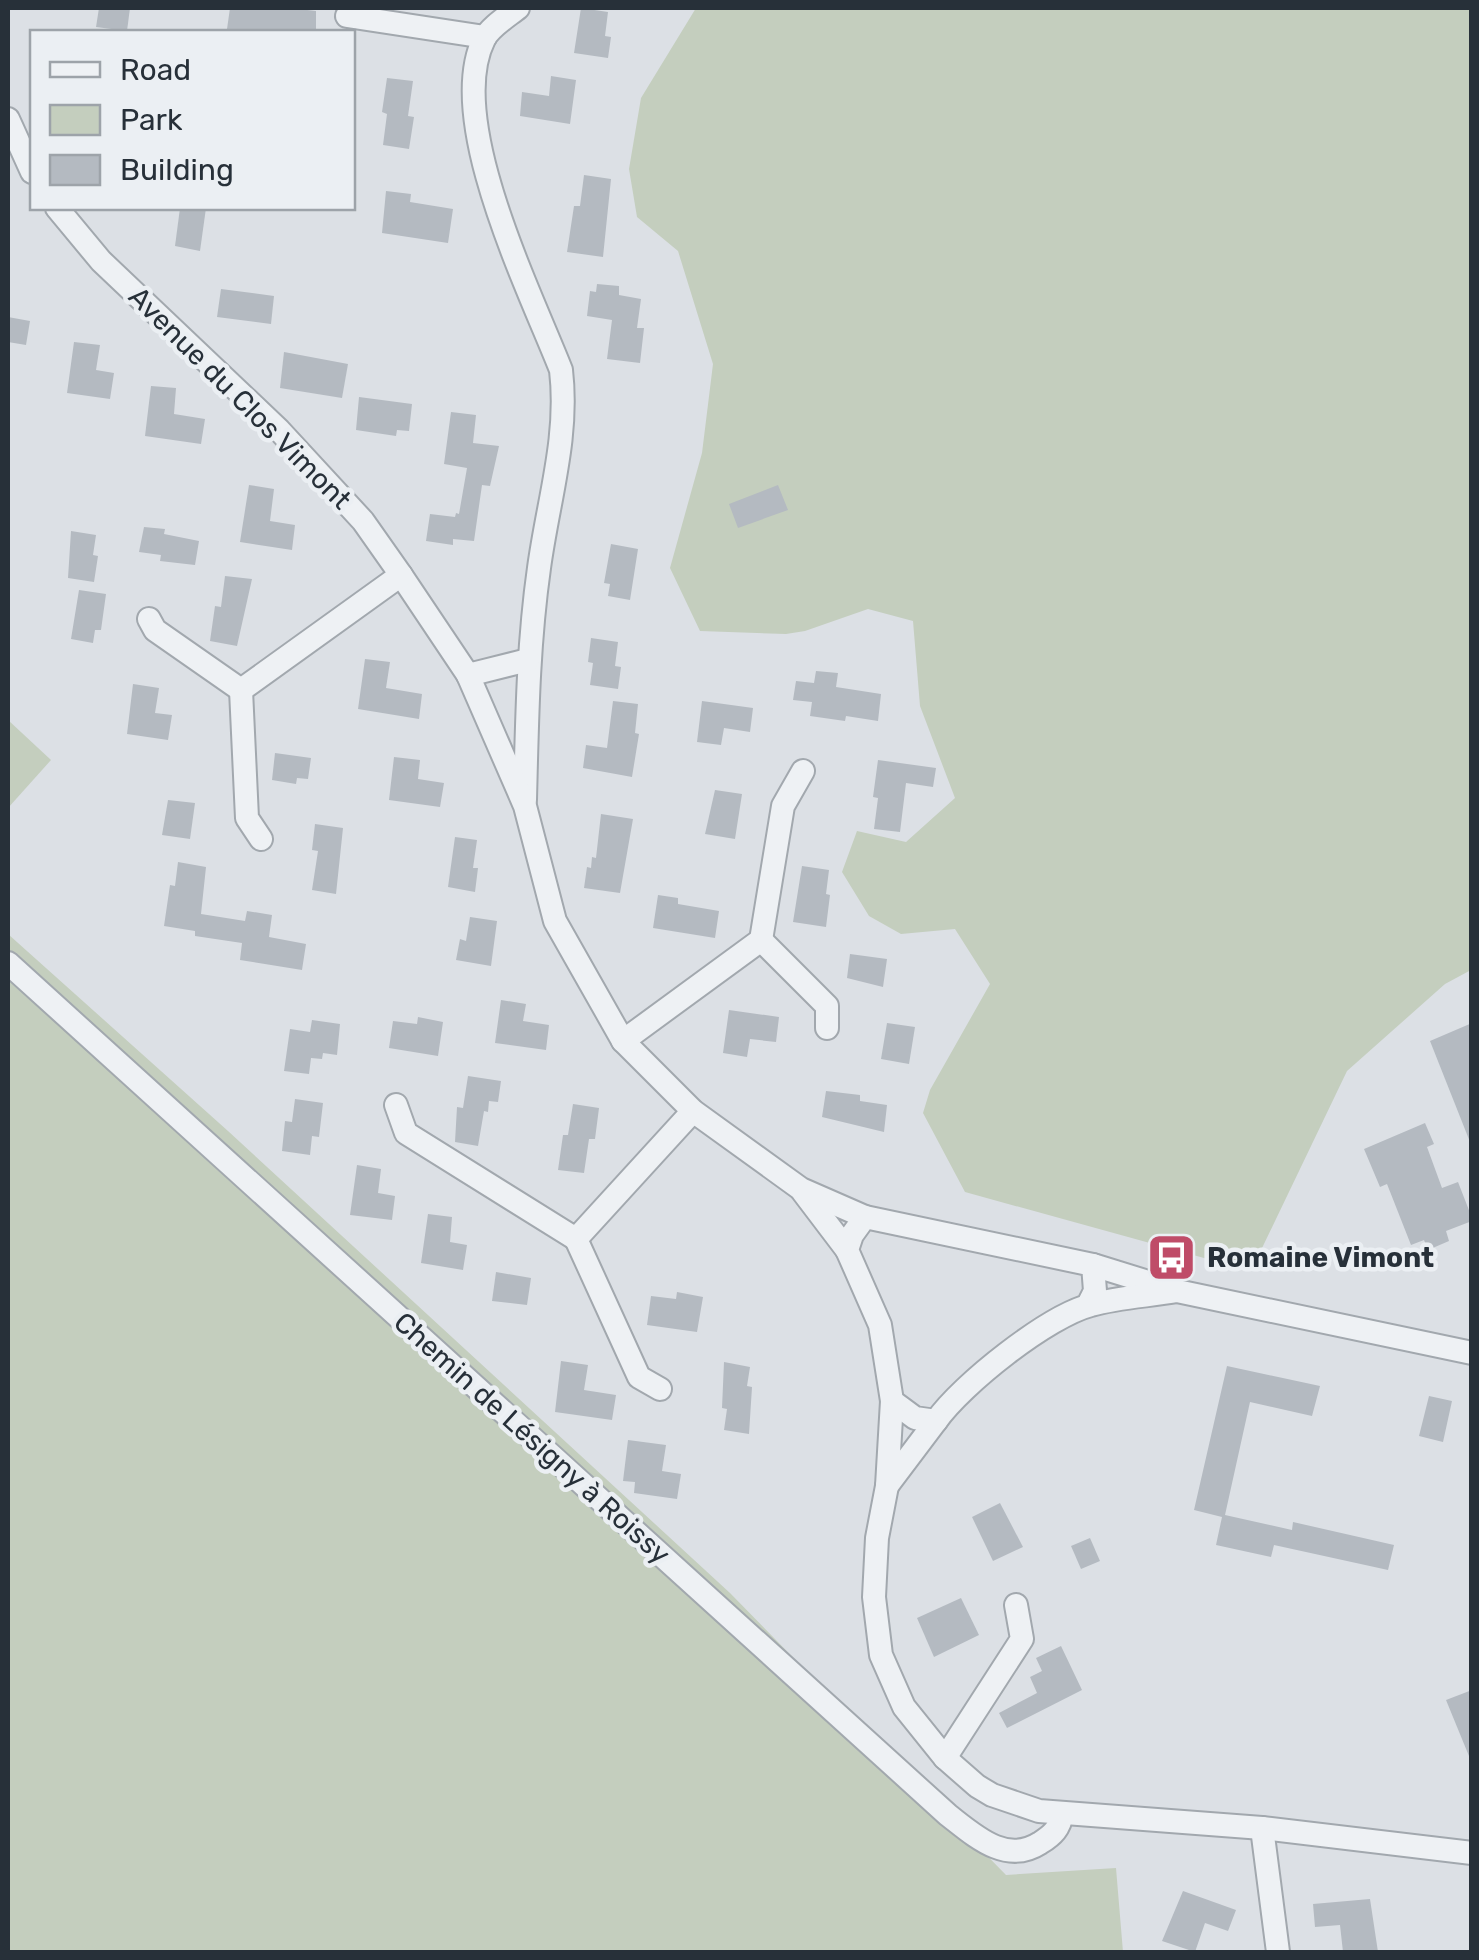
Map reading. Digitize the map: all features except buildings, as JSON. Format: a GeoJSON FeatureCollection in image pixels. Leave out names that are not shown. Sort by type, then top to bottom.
{"type":"FeatureCollection","features":[{"type":"Feature","properties":{"kind":"street"},"geometry":{"type":"LineString","coordinates":[[346,19],[485,36],[518,8]]}},
{"type":"Feature","properties":{"kind":"street","name":"Avenue du Clos Vimont"},"geometry":{"type":"LineString","coordinates":[[485,36],[474,74],[474,117],[482,160],[561,370],[565,406],[528,660],[525,806]]}},
{"type":"Feature","properties":{"kind":"street"},"geometry":{"type":"LineString","coordinates":[[8,120],[30,168]]}},
{"type":"Feature","properties":{"kind":"street","name":"Avenue du Clos Vimont"},"geometry":{"type":"LineString","coordinates":[[59,210],[101,261],[278,430],[363,521],[468,675],[525,806],[555,921],[623,1041],[693,1111],[801,1189],[865,1216],[1094,1266],[1177,1291],[1472,1353]]}},
{"type":"Feature","properties":{"kind":"street"},"geometry":{"type":"LineString","coordinates":[[241,690],[401,575]]}},
{"type":"Feature","properties":{"kind":"street"},"geometry":{"type":"LineString","coordinates":[[149,619],[154,630],[241,690]]}},
{"type":"Feature","properties":{"kind":"street"},"geometry":{"type":"LineString","coordinates":[[468,675],[528,660]]}},
{"type":"Feature","properties":{"kind":"street"},"geometry":{"type":"LineString","coordinates":[[241,690],[248,818],[261,839]]}},
{"type":"Feature","properties":{"kind":"street"},"geometry":{"type":"LineString","coordinates":[[623,1041],[761,940],[783,806],[803,770]]}},
{"type":"Feature","properties":{"kind":"street"},"geometry":{"type":"LineString","coordinates":[[761,940],[828,1006],[827,1028]]}},
{"type":"Feature","properties":{"kind":"street","name":"Chemin de Lésigny à Roissy"},"geometry":{"type":"LineString","coordinates":[[8,964],[948,1816],[982,1842],[1012,1852],[1028,1850],[1044,1841],[1060,1826],[1062,1812]]}},
{"type":"Feature","properties":{"kind":"street"},"geometry":{"type":"LineString","coordinates":[[396,1105],[406,1132],[576,1239],[639,1377],[660,1390]]}},
{"type":"Feature","properties":{"kind":"street"},"geometry":{"type":"LineString","coordinates":[[576,1239],[693,1111]]}},
{"type":"Feature","properties":{"kind":"street","name":"Avenue du Clos Vimont"},"geometry":{"type":"LineString","coordinates":[[801,1189],[846,1250],[880,1325],[892,1401],[874,1597],[881,1655],[904,1707],[945,1758],[992,1795],[1039,1811],[1262,1828],[1472,1853]]}},
{"type":"Feature","properties":{"kind":"street"},"geometry":{"type":"LineString","coordinates":[[846,1250],[865,1216]]}},
{"type":"Feature","properties":{"kind":"street"},"geometry":{"type":"LineString","coordinates":[[1088,1305],[1096,1291],[1094,1266]]}},
{"type":"Feature","properties":{"kind":"street"},"geometry":{"type":"LineString","coordinates":[[887,1486],[948,1404],[1034,1334],[1088,1305],[1177,1291]]}},
{"type":"Feature","properties":{"kind":"street"},"geometry":{"type":"LineString","coordinates":[[892,1401],[915,1418],[936,1420]]}},
{"type":"Feature","properties":{"kind":"street"},"geometry":{"type":"LineString","coordinates":[[945,1758],[1022,1639],[1016,1604]]}},
{"type":"Feature","properties":{"kind":"street"},"geometry":{"type":"LineString","coordinates":[[1262,1828],[1278,1952]]}},
{"type":"Feature","properties":{"kind":"green space"},"geometry":{"type":"Polygon","coordinates":[[[696,8],[1471,8],[1471,970],[1445,984],[1347,1071],[1251,1271],[965,1192],[923,1113],[930,1090],[990,984],[955,929],[901,934],[869,916],[842,872],[857,831],[906,842],[955,798],[920,706],[913,621],[868,609],[786,634],[700,631],[670,568],[702,453],[713,364],[678,251],[637,217],[629,169],[641,98],[696,8]]]}},
{"type":"Feature","properties":{"kind":"green space"},"geometry":{"type":"Polygon","coordinates":[[[8,720],[51,760],[8,808],[8,720]]]}},
{"type":"Feature","properties":{"kind":"green space"},"geometry":{"type":"Polygon","coordinates":[[[8,934],[730,1593],[1006,1875],[1116,1868],[1123,1952],[8,1952],[8,934]]]}},
{"type":"Feature","properties":{"kind":"place","name":"Romaine Vimont"},"geometry":{"type":"Point","coordinates":[1172,1257]}}]}
